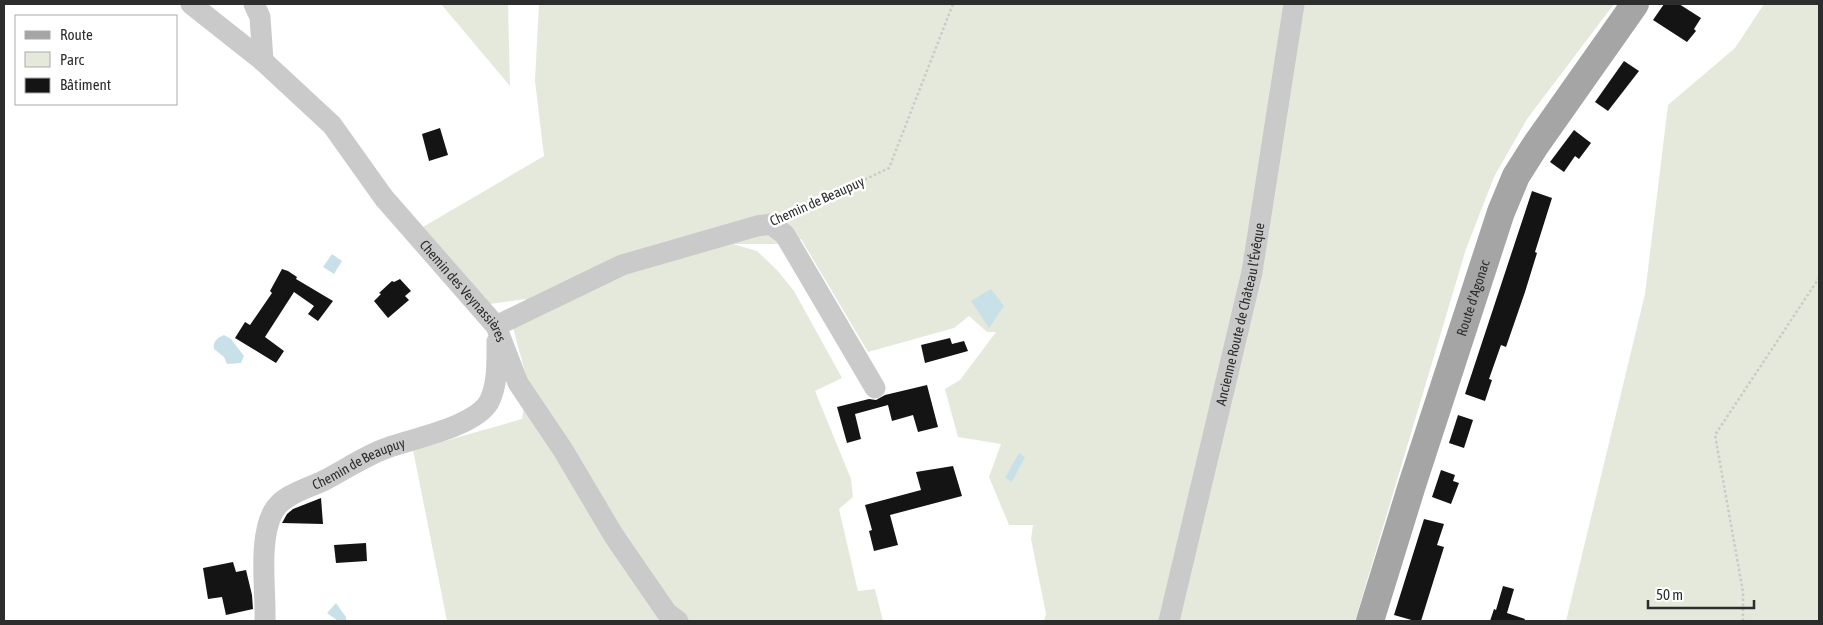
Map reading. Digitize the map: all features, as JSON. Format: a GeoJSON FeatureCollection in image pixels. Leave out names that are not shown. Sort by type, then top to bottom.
{"type":"FeatureCollection","features":[{"type":"Feature","properties":{"kind":"main road","name":"Route d'Agonac"},"geometry":{"type":"LineString","coordinates":[[1370,621],[1500,212],[1516,176],[1535,146],[1635,4]]}},
{"type":"Feature","properties":{"kind":"street","name":"Chemin des Veynassières"},"geometry":{"type":"LineString","coordinates":[[191,4],[263,62],[332,126],[384,198],[499,333],[518,383],[563,450],[614,536],[667,613],[678,621]]}},
{"type":"Feature","properties":{"kind":"street"},"geometry":{"type":"LineString","coordinates":[[254,4],[260,17],[263,62]]}},
{"type":"Feature","properties":{"kind":"street","name":"Ancienne Route de Château l'Évêque"},"geometry":{"type":"LineString","coordinates":[[1169,621],[1252,272],[1294,4]]}},
{"type":"Feature","properties":{"kind":"street"},"geometry":{"type":"LineString","coordinates":[[771,224],[786,235],[876,388]]}},
{"type":"Feature","properties":{"kind":"street","name":"Chemin de Beaupuy"},"geometry":{"type":"LineString","coordinates":[[265,621],[264,548],[272,514],[279,503],[295,493],[324,480],[357,460],[387,447],[432,434],[468,420],[480,412],[489,401],[494,383],[499,333],[622,265],[757,226],[771,224]]}},
{"type":"Feature","properties":{"kind":"path","name":"Chemin de Beaupuy"},"geometry":{"type":"LineString","coordinates":[[771,224],[889,168],[953,4]]}},
{"type":"Feature","properties":{"kind":"path"},"geometry":{"type":"LineString","coordinates":[[1743,621],[1743,592],[1715,435],[1819,278]]}},
{"type":"Feature","properties":{"kind":"green space"},"geometry":{"type":"Polygon","coordinates":[[[441,4],[508,4],[510,86],[441,4]]]}},
{"type":"Feature","properties":{"kind":"green space"},"geometry":{"type":"Polygon","coordinates":[[[539,4],[1614,4],[1527,119],[1494,177],[1466,249],[1355,621],[1044,621],[1046,614],[1031,539],[1033,525],[1009,525],[989,477],[1001,444],[958,437],[945,389],[960,380],[996,332],[987,332],[969,316],[954,328],[868,352],[801,239],[777,244],[733,244],[757,251],[778,271],[794,291],[842,378],[815,391],[851,479],[853,497],[839,509],[858,591],[875,589],[883,621],[447,621],[413,450],[522,419],[528,383],[512,324],[526,299],[490,304],[423,227],[544,156],[535,81],[539,4]]]}},
{"type":"Feature","properties":{"kind":"green space"},"geometry":{"type":"Polygon","coordinates":[[[1764,4],[1819,4],[1819,621],[1566,621],[1645,294],[1668,105],[1735,48],[1764,4]]]}},
{"type":"Feature","properties":{"kind":"water"},"geometry":{"type":"Polygon","coordinates":[[[332,254],[342,261],[334,274],[323,267],[332,254]]]}},
{"type":"Feature","properties":{"kind":"water"},"geometry":{"type":"Polygon","coordinates":[[[991,289],[1004,306],[989,328],[971,301],[991,289]]]}},
{"type":"Feature","properties":{"kind":"water"},"geometry":{"type":"Polygon","coordinates":[[[224,335],[231,339],[244,356],[241,363],[227,364],[224,357],[214,349],[216,340],[224,335]]]}},
{"type":"Feature","properties":{"kind":"water"},"geometry":{"type":"Polygon","coordinates":[[[1019,453],[1025,457],[1012,482],[1005,478],[1019,453]]]}},
{"type":"Feature","properties":{"kind":"water"},"geometry":{"type":"Polygon","coordinates":[[[336,603],[346,617],[346,621],[338,621],[327,613],[336,603]]]}},
{"type":"Feature","properties":{"kind":"building"},"geometry":{"type":"Polygon","coordinates":[[[1664,4],[1679,4],[1701,18],[1694,29],[1696,31],[1687,42],[1653,20],[1664,4]]]}},
{"type":"Feature","properties":{"kind":"building"},"geometry":{"type":"Polygon","coordinates":[[[1624,61],[1639,71],[1608,111],[1595,102],[1624,61]]]}},
{"type":"Feature","properties":{"kind":"building"},"geometry":{"type":"Polygon","coordinates":[[[440,128],[448,155],[429,161],[422,134],[440,128]]]}},
{"type":"Feature","properties":{"kind":"building"},"geometry":{"type":"Polygon","coordinates":[[[1574,130],[1591,143],[1579,159],[1575,156],[1564,172],[1550,162],[1574,130]]]}},
{"type":"Feature","properties":{"kind":"building"},"geometry":{"type":"Polygon","coordinates":[[[1532,191],[1552,198],[1525,292],[1506,347],[1501,345],[1489,379],[1492,380],[1485,401],[1465,394],[1532,191]]]}},
{"type":"Feature","properties":{"kind":"building"},"geometry":{"type":"Polygon","coordinates":[[[282,269],[333,301],[318,321],[308,314],[314,306],[294,292],[265,337],[284,351],[276,363],[235,338],[245,322],[250,325],[272,293],[270,291],[282,269]]]}},
{"type":"Feature","properties":{"kind":"building"},"geometry":{"type":"Polygon","coordinates":[[[400,279],[411,291],[405,296],[409,300],[388,318],[374,301],[381,294],[379,293],[392,281],[400,279]]]}},
{"type":"Feature","properties":{"kind":"building"},"geometry":{"type":"Polygon","coordinates":[[[950,338],[952,344],[964,341],[968,351],[925,363],[921,345],[950,338]]]}},
{"type":"Feature","properties":{"kind":"building"},"geometry":{"type":"Polygon","coordinates":[[[927,385],[938,427],[918,432],[913,415],[892,421],[888,405],[855,414],[861,439],[847,443],[837,407],[869,399],[876,400],[885,395],[927,385]]]}},
{"type":"Feature","properties":{"kind":"building"},"geometry":{"type":"Polygon","coordinates":[[[1458,415],[1473,420],[1464,448],[1449,443],[1458,415]]]}},
{"type":"Feature","properties":{"kind":"building"},"geometry":{"type":"Polygon","coordinates":[[[953,466],[962,496],[890,515],[898,545],[874,551],[869,531],[872,530],[865,505],[921,490],[916,472],[953,466]]]}},
{"type":"Feature","properties":{"kind":"building"},"geometry":{"type":"Polygon","coordinates":[[[1441,470],[1455,475],[1453,481],[1459,483],[1451,504],[1432,497],[1441,470]]]}},
{"type":"Feature","properties":{"kind":"building"},"geometry":{"type":"Polygon","coordinates":[[[321,498],[323,524],[282,523],[287,514],[293,509],[321,498]]]}},
{"type":"Feature","properties":{"kind":"building"},"geometry":{"type":"Polygon","coordinates":[[[1424,519],[1444,524],[1437,545],[1444,547],[1421,621],[1415,621],[1394,615],[1424,519]]]}},
{"type":"Feature","properties":{"kind":"building"},"geometry":{"type":"Polygon","coordinates":[[[366,543],[367,561],[336,563],[334,545],[366,543]]]}},
{"type":"Feature","properties":{"kind":"building"},"geometry":{"type":"Polygon","coordinates":[[[233,562],[236,572],[246,570],[253,609],[226,615],[222,597],[208,599],[203,568],[233,562]]]}},
{"type":"Feature","properties":{"kind":"building"},"geometry":{"type":"Polygon","coordinates":[[[1503,586],[1514,589],[1507,613],[1525,619],[1524,621],[1490,621],[1494,609],[1496,610],[1503,586]]]}}]}
